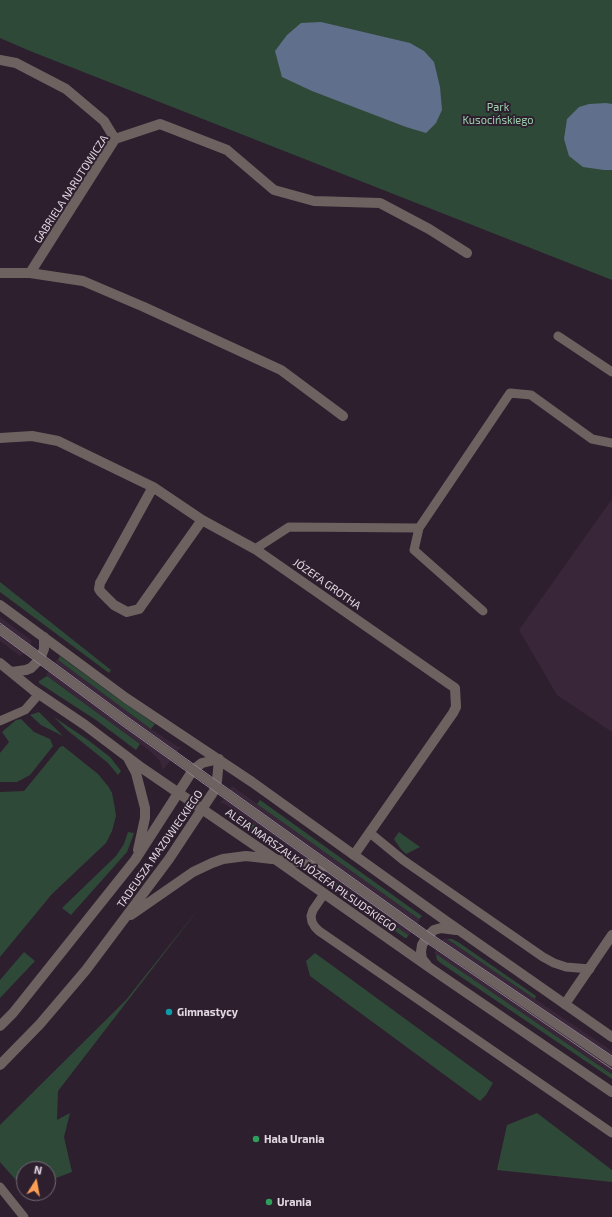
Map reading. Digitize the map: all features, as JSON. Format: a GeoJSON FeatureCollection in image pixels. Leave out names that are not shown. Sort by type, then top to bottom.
{"type":"FeatureCollection","features":[{"type":"Feature","properties":{"kind":"street"},"geometry":{"type":"LineString","coordinates":[[0,60],[16,63],[66,89],[104,121],[115,139]]}},
{"type":"Feature","properties":{"kind":"street","name":"GABRIELA NARUTOWICZA"},"geometry":{"type":"LineString","coordinates":[[30,273],[115,139],[160,124],[227,150],[274,190],[314,201],[380,203],[429,229],[466,253]]}},
{"type":"Feature","properties":{"kind":"street"},"geometry":{"type":"LineString","coordinates":[[0,273],[30,273],[83,281],[144,307],[281,370],[343,416]]}},
{"type":"Feature","properties":{"kind":"street","name":"JÓZEFA GROTHA"},"geometry":{"type":"LineString","coordinates":[[0,438],[32,436],[58,441],[153,488],[202,520],[255,549],[455,688],[456,707],[354,855]]}},
{"type":"Feature","properties":{"kind":"street"},"geometry":{"type":"LineString","coordinates":[[153,488],[100,583],[99,589],[114,605],[127,612],[139,609],[202,520]]}},
{"type":"Feature","properties":{"kind":"street"},"geometry":{"type":"LineString","coordinates":[[0,605],[126,698],[219,759],[612,1037]]}},
{"type":"Feature","properties":{"kind":"street"},"geometry":{"type":"LineString","coordinates":[[12,672],[20,672],[31,668],[40,659],[44,649],[44,637]]}},
{"type":"Feature","properties":{"kind":"street","name":"ALEJA MARSZAŁKA JÓZEFA PIŁSUDSKIEGO"},"geometry":{"type":"LineString","coordinates":[[0,663],[39,694],[85,725],[178,793],[276,859],[432,970],[612,1092]]}},
{"type":"Feature","properties":{"kind":"street","name":"TADEUSZA MAZOWIECKIEGO"},"geometry":{"type":"LineString","coordinates":[[124,754],[136,773],[145,808],[144,823],[135,860]]}},
{"type":"Feature","properties":{"kind":"street","name":"TADEUSZA MAZOWIECKIEGO"},"geometry":{"type":"LineString","coordinates":[[0,1026],[13,1013],[135,860],[193,770],[202,763],[219,759],[216,786],[169,859],[125,920],[63,998],[0,1065]]}},
{"type":"Feature","properties":{"kind":"street","name":"TADEUSZA MAZOWIECKIEGO"},"geometry":{"type":"LineString","coordinates":[[125,920],[193,872],[212,862],[246,856],[276,859]]}},
{"type":"Feature","properties":{"kind":"street"},"geometry":{"type":"LineString","coordinates":[[432,970],[422,959],[422,946],[427,936],[434,930],[441,928],[452,929],[465,934]]}},
{"type":"Feature","properties":{"kind":"street"},"geometry":{"type":"LineString","coordinates":[[565,1004],[612,935]]}},
{"type":"Feature","properties":{"kind":"lane"},"geometry":{"type":"LineString","coordinates":[[558,336],[612,372]]}},
{"type":"Feature","properties":{"kind":"lane"},"geometry":{"type":"LineString","coordinates":[[483,611],[414,550],[419,528],[510,393],[531,395],[592,439],[612,443]]}},
{"type":"Feature","properties":{"kind":"lane"},"geometry":{"type":"LineString","coordinates":[[255,549],[290,527],[419,528]]}},
{"type":"Feature","properties":{"kind":"lane"},"geometry":{"type":"LineString","coordinates":[[0,629],[330,868],[612,1062]]}},
{"type":"Feature","properties":{"kind":"lane"},"geometry":{"type":"LineString","coordinates":[[0,721],[25,710],[39,694]]}},
{"type":"Feature","properties":{"kind":"lane"},"geometry":{"type":"LineString","coordinates":[[370,833],[403,860],[543,957],[566,967],[590,969]]}},
{"type":"Feature","properties":{"kind":"lane"},"geometry":{"type":"LineString","coordinates":[[276,859],[330,868]]}},
{"type":"Feature","properties":{"kind":"lane"},"geometry":{"type":"LineString","coordinates":[[324,894],[313,910],[311,916],[312,922],[319,931],[612,1133]]}},
{"type":"Feature","properties":{"kind":"lane"},"geometry":{"type":"LineString","coordinates":[[0,1187],[24,1217]]}},
{"type":"Feature","properties":{"kind":"shaded area"},"geometry":{"type":"Polygon","coordinates":[[[612,499],[612,732],[557,695],[519,630],[612,499]]]}},
{"type":"Feature","properties":{"kind":"shaded area"},"geometry":{"type":"Polygon","coordinates":[[[0,617],[32,641],[24,654],[20,656],[0,641],[0,617]]]}},
{"type":"Feature","properties":{"kind":"shaded area"},"geometry":{"type":"Polygon","coordinates":[[[57,659],[151,729],[178,747],[181,747],[163,770],[159,760],[150,751],[46,675],[57,659]]]}},
{"type":"Feature","properties":{"kind":"shaded area"},"geometry":{"type":"Polygon","coordinates":[[[232,786],[419,919],[420,920],[409,936],[225,804],[222,803],[219,805],[232,786]]]}},
{"type":"Feature","properties":{"kind":"shaded area"},"geometry":{"type":"Polygon","coordinates":[[[445,938],[612,1051],[612,1074],[434,953],[440,942],[445,938]]]}},
{"type":"Feature","properties":{"kind":"green space","name":"Park Kusocińskiego"},"geometry":{"type":"Polygon","coordinates":[[[0,0],[612,0],[612,280],[0,38],[0,0]]]}},
{"type":"Feature","properties":{"kind":"green space"},"geometry":{"type":"Polygon","coordinates":[[[0,582],[111,670],[109,673],[0,592],[0,582]]]}},
{"type":"Feature","properties":{"kind":"green space"},"geometry":{"type":"Polygon","coordinates":[[[60,656],[155,724],[151,729],[58,660],[60,656]]]}},
{"type":"Feature","properties":{"kind":"green space"},"geometry":{"type":"Polygon","coordinates":[[[47,676],[140,744],[136,750],[96,720],[39,683],[39,681],[47,676]]]}},
{"type":"Feature","properties":{"kind":"green space"},"geometry":{"type":"Polygon","coordinates":[[[39,712],[63,736],[41,725],[30,715],[39,712]]]}},
{"type":"Feature","properties":{"kind":"green space"},"geometry":{"type":"Polygon","coordinates":[[[54,717],[110,757],[121,771],[118,775],[108,763],[67,730],[54,717]]]}},
{"type":"Feature","properties":{"kind":"green space"},"geometry":{"type":"Polygon","coordinates":[[[21,719],[34,732],[50,739],[53,746],[30,775],[17,782],[0,782],[0,753],[9,742],[2,732],[16,720],[21,719]]]}},
{"type":"Feature","properties":{"kind":"green space"},"geometry":{"type":"Polygon","coordinates":[[[63,746],[98,774],[108,786],[112,793],[116,816],[112,831],[106,843],[52,894],[0,957],[0,792],[24,791],[60,747],[63,746]]]}},
{"type":"Feature","properties":{"kind":"green space"},"geometry":{"type":"Polygon","coordinates":[[[260,800],[422,916],[419,919],[257,804],[260,800]]]}},
{"type":"Feature","properties":{"kind":"green space"},"geometry":{"type":"Polygon","coordinates":[[[246,819],[279,843],[278,845],[242,824],[246,819]]]}},
{"type":"Feature","properties":{"kind":"green space"},"geometry":{"type":"Polygon","coordinates":[[[128,832],[134,833],[127,852],[71,915],[62,908],[116,856],[124,844],[128,832]]]}},
{"type":"Feature","properties":{"kind":"green space"},"geometry":{"type":"Polygon","coordinates":[[[399,832],[420,847],[406,854],[394,839],[399,832]]]}},
{"type":"Feature","properties":{"kind":"green space"},"geometry":{"type":"Polygon","coordinates":[[[326,876],[408,935],[407,938],[323,880],[326,876]]]}},
{"type":"Feature","properties":{"kind":"green space"},"geometry":{"type":"Polygon","coordinates":[[[203,903],[58,1091],[57,1120],[70,1113],[64,1137],[72,1172],[56,1178],[56,1161],[16,1161],[16,1180],[0,1162],[0,1125],[126,1000],[203,903]]]}},
{"type":"Feature","properties":{"kind":"green space"},"geometry":{"type":"Polygon","coordinates":[[[447,939],[452,939],[458,942],[536,996],[535,999],[447,939]]]}},
{"type":"Feature","properties":{"kind":"green space"},"geometry":{"type":"Polygon","coordinates":[[[24,952],[35,961],[0,998],[0,980],[24,952]]]}},
{"type":"Feature","properties":{"kind":"green space"},"geometry":{"type":"Polygon","coordinates":[[[315,953],[493,1083],[486,1095],[480,1101],[310,976],[306,961],[315,953]]]}},
{"type":"Feature","properties":{"kind":"green space"},"geometry":{"type":"Polygon","coordinates":[[[436,954],[612,1074],[612,1079],[442,964],[437,960],[436,954]]]}},
{"type":"Feature","properties":{"kind":"green space"},"geometry":{"type":"Polygon","coordinates":[[[537,1113],[612,1170],[612,1182],[497,1170],[507,1125],[537,1113]]]}},
{"type":"Feature","properties":{"kind":"water"},"geometry":{"type":"Polygon","coordinates":[[[321,22],[410,43],[424,51],[434,62],[440,87],[442,110],[436,123],[426,133],[406,127],[312,91],[282,77],[275,51],[287,35],[301,23],[321,22]]]}},
{"type":"Feature","properties":{"kind":"water"},"geometry":{"type":"Polygon","coordinates":[[[589,104],[612,104],[612,170],[583,167],[569,156],[564,139],[567,119],[579,107],[589,104]]]}},
{"type":"Feature","properties":{"kind":"tram line"},"geometry":{"type":"LineString","coordinates":[[0,623],[129,718],[430,933],[612,1056]]}},
{"type":"Feature","properties":{"kind":"tram line"},"geometry":{"type":"LineString","coordinates":[[0,635],[123,726],[424,941],[612,1069]]}},
{"type":"Feature","properties":{"kind":"place","name":"Gimnastycy"},"geometry":{"type":"Point","coordinates":[169,1012]}},
{"type":"Feature","properties":{"kind":"place","name":"Hala Urania"},"geometry":{"type":"Point","coordinates":[256,1139]}},
{"type":"Feature","properties":{"kind":"place","name":"Urania"},"geometry":{"type":"Point","coordinates":[269,1202]}}]}
